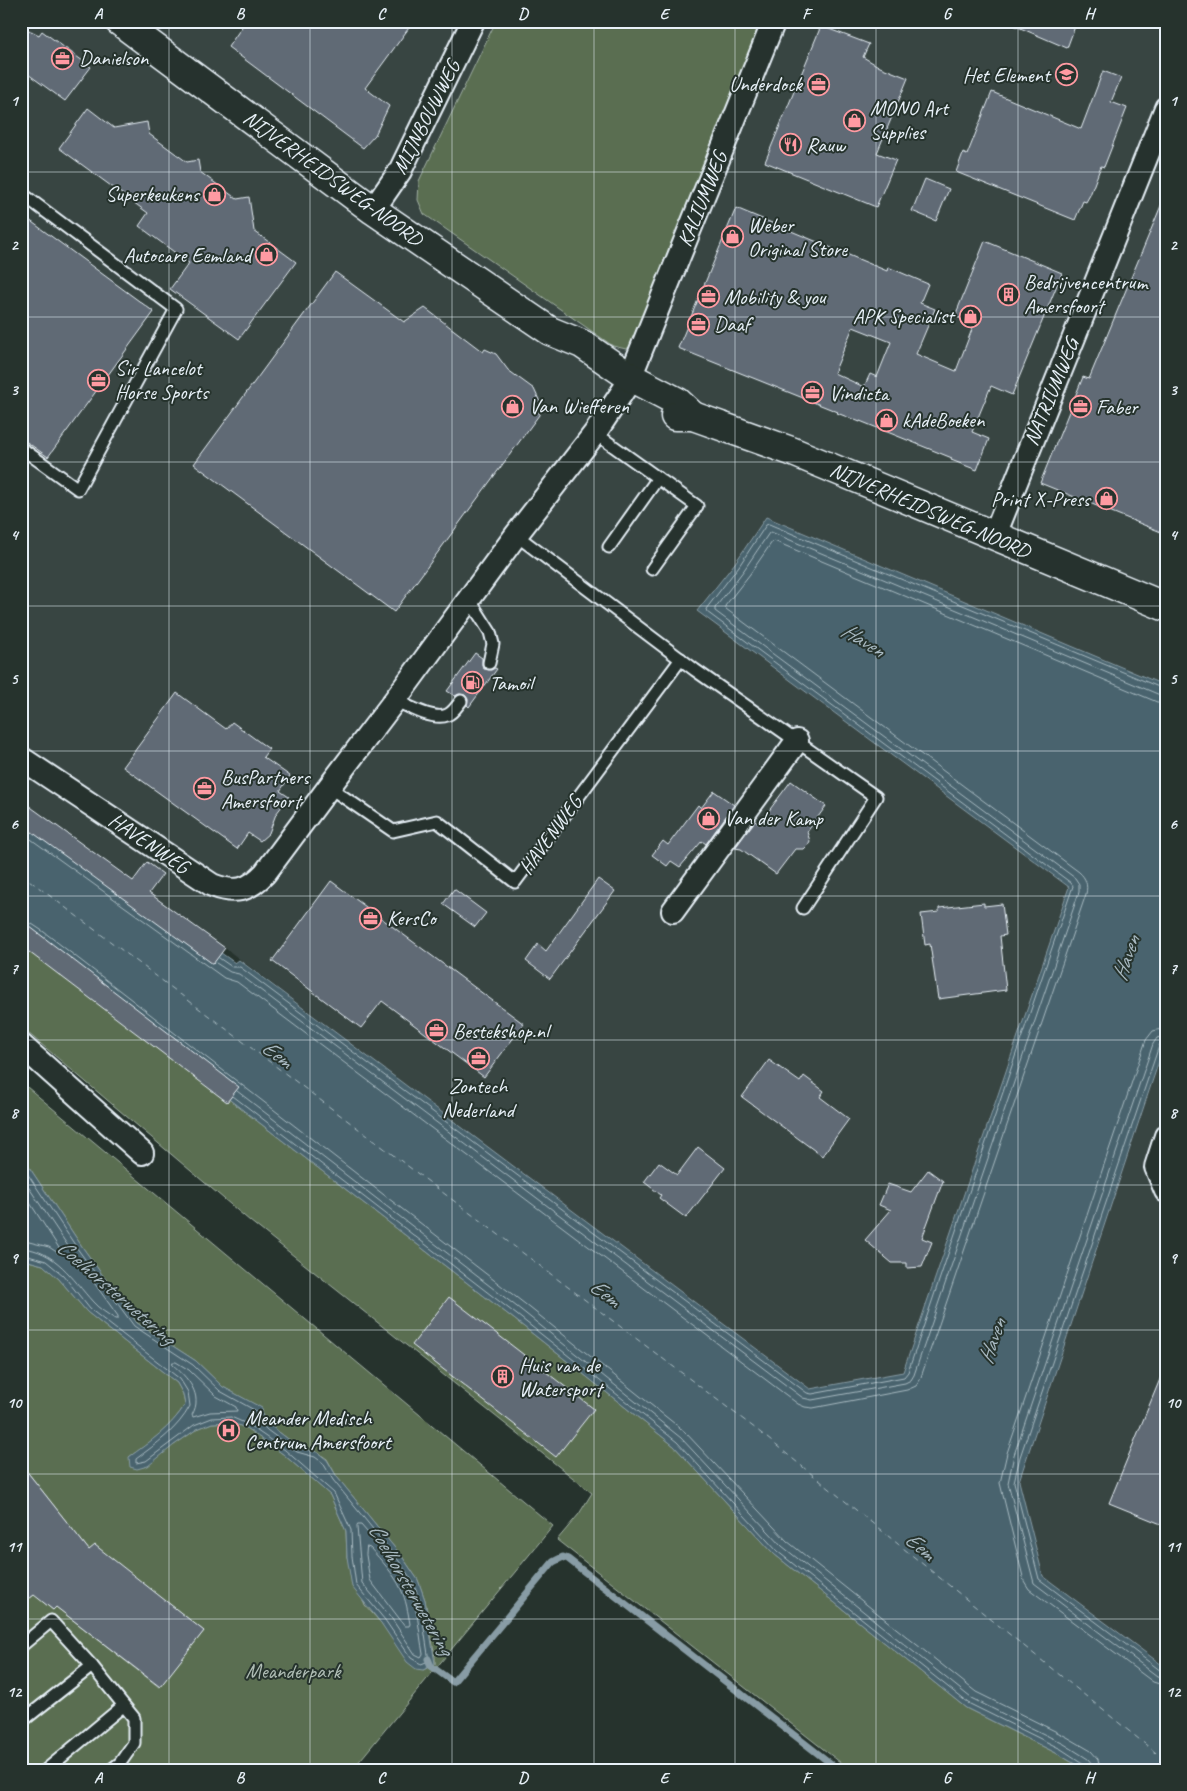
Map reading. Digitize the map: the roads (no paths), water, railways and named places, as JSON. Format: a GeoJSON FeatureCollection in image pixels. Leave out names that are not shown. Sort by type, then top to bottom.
{"type":"FeatureCollection","features":[{"type":"Feature","properties":{"kind":"street","name":"NIJVERHEIDSWEG-NOORD"},"geometry":{"type":"LineString","coordinates":[[119,21],[373,210],[550,331],[564,353],[578,364],[626,384],[657,410],[674,416],[693,416],[791,452],[1166,607]]}},
{"type":"Feature","properties":{"kind":"street","name":"MIJNBOUWWEG"},"geometry":{"type":"LineString","coordinates":[[373,210],[400,171],[473,21]]}},
{"type":"Feature","properties":{"kind":"street","name":"KALIUMWEG"},"geometry":{"type":"LineString","coordinates":[[626,384],[774,21]]}},
{"type":"Feature","properties":{"kind":"street","name":"NATRIUMWEG"},"geometry":{"type":"LineString","coordinates":[[994,537],[1166,108]]}},
{"type":"Feature","properties":{"kind":"street","name":"HAVENWEG"},"geometry":{"type":"LineString","coordinates":[[21,758],[212,885],[226,891],[238,891],[256,882],[265,873],[516,535],[595,433],[626,384]]}},
{"type":"Feature","properties":{"kind":"street"},"geometry":{"type":"LineString","coordinates":[[673,911],[797,741]]}},
{"type":"Feature","properties":{"kind":"street"},"geometry":{"type":"LineString","coordinates":[[21,1045],[142,1153]]}},
{"type":"Feature","properties":{"kind":"street"},"geometry":{"type":"LineString","coordinates":[[1166,1136],[1156,1167],[1166,1191]]}},
{"type":"Feature","properties":{"kind":"lane"},"geometry":{"type":"LineString","coordinates":[[21,193],[176,309],[78,490],[21,448]]}},
{"type":"Feature","properties":{"kind":"lane"},"geometry":{"type":"LineString","coordinates":[[595,433],[697,506],[652,569]]}},
{"type":"Feature","properties":{"kind":"lane"},"geometry":{"type":"LineString","coordinates":[[609,547],[658,478]]}},
{"type":"Feature","properties":{"kind":"lane"},"geometry":{"type":"LineString","coordinates":[[516,535],[681,659],[876,797],[803,908]]}},
{"type":"Feature","properties":{"kind":"lane"},"geometry":{"type":"LineString","coordinates":[[469,599],[490,632],[494,644],[488,663]]}},
{"type":"Feature","properties":{"kind":"lane","name":"HAVENWEG"},"geometry":{"type":"LineString","coordinates":[[329,787],[393,831],[437,821],[515,882],[681,659]]}},
{"type":"Feature","properties":{"kind":"lane"},"geometry":{"type":"LineString","coordinates":[[395,700],[420,712],[445,716],[450,714],[461,701]]}},
{"type":"Feature","properties":{"kind":"lane"},"geometry":{"type":"LineString","coordinates":[[21,1646],[51,1621],[92,1666],[134,1718],[134,1743],[120,1763],[111,1770]]}},
{"type":"Feature","properties":{"kind":"lane"},"geometry":{"type":"LineString","coordinates":[[21,1722],[92,1666]]}},
{"type":"Feature","properties":{"kind":"lane"},"geometry":{"type":"LineString","coordinates":[[46,1770],[123,1706]]}},
{"type":"Feature","properties":{"kind":"water"},"geometry":{"type":"Polygon","coordinates":[[[766,517],[1166,686],[1166,1040],[1019,1481],[1043,1576],[1166,1668],[1166,1770],[1085,1770],[1058,1754],[966,1708],[774,1554],[674,1446],[514,1319],[21,939],[21,809],[235,963],[239,960],[810,1389],[903,1372],[1069,887],[697,611],[735,563],[766,517]]]}},
{"type":"Feature","properties":{"kind":"water"},"geometry":{"type":"Polygon","coordinates":[[[21,1155],[83,1248],[137,1323],[196,1361],[223,1387],[262,1408],[263,1420],[300,1448],[317,1452],[327,1460],[337,1477],[403,1558],[418,1580],[425,1600],[435,1664],[423,1670],[416,1669],[407,1662],[381,1623],[352,1587],[347,1557],[346,1531],[330,1495],[283,1454],[246,1428],[230,1422],[212,1423],[197,1429],[148,1466],[137,1469],[130,1467],[129,1457],[160,1434],[185,1405],[183,1394],[177,1383],[87,1312],[59,1279],[43,1265],[21,1259],[21,1155]]]}},
{"type":"Feature","properties":{"kind":"waterway","name":"Coelhorsterwetering"},"geometry":{"type":"LineString","coordinates":[[428,1659],[431,1666],[453,1682],[553,1562],[563,1557],[839,1770]]}},
{"type":"Feature","properties":{"kind":"place","name":"Danielson"},"geometry":{"type":"Point","coordinates":[63,58]}},
{"type":"Feature","properties":{"kind":"place","name":"Het Element"},"geometry":{"type":"Point","coordinates":[1066,75]}},
{"type":"Feature","properties":{"kind":"place","name":"Underdock"},"geometry":{"type":"Point","coordinates":[818,84]}},
{"type":"Feature","properties":{"kind":"place","name":"MONO Art Supplies"},"geometry":{"type":"Point","coordinates":[854,120]}},
{"type":"Feature","properties":{"kind":"place","name":"Rauw"},"geometry":{"type":"Point","coordinates":[790,145]}},
{"type":"Feature","properties":{"kind":"place","name":"Superkeukens"},"geometry":{"type":"Point","coordinates":[215,194]}},
{"type":"Feature","properties":{"kind":"place","name":"Weber Original Store"},"geometry":{"type":"Point","coordinates":[732,237]}},
{"type":"Feature","properties":{"kind":"place","name":"Autocare Eemland"},"geometry":{"type":"Point","coordinates":[267,255]}},
{"type":"Feature","properties":{"kind":"place","name":"Bedrijvencentrum Amersfoort"},"geometry":{"type":"Point","coordinates":[1008,294]}},
{"type":"Feature","properties":{"kind":"place","name":"Mobility & you"},"geometry":{"type":"Point","coordinates":[708,297]}},
{"type":"Feature","properties":{"kind":"place","name":"APK Specialist"},"geometry":{"type":"Point","coordinates":[970,316]}},
{"type":"Feature","properties":{"kind":"place","name":"Daaf"},"geometry":{"type":"Point","coordinates":[698,324]}},
{"type":"Feature","properties":{"kind":"place","name":"Sir Lancelot Horse Sports"},"geometry":{"type":"Point","coordinates":[99,380]}},
{"type":"Feature","properties":{"kind":"place","name":"Vindicta"},"geometry":{"type":"Point","coordinates":[813,393]}},
{"type":"Feature","properties":{"kind":"place","name":"Van Wiefferen"},"geometry":{"type":"Point","coordinates":[513,406]}},
{"type":"Feature","properties":{"kind":"place","name":"Faber"},"geometry":{"type":"Point","coordinates":[1080,407]}},
{"type":"Feature","properties":{"kind":"place","name":"kAdeBoeken"},"geometry":{"type":"Point","coordinates":[886,420]}},
{"type":"Feature","properties":{"kind":"place","name":"Print X-Press"},"geometry":{"type":"Point","coordinates":[1106,499]}},
{"type":"Feature","properties":{"kind":"place","name":"Tamoil"},"geometry":{"type":"Point","coordinates":[473,683]}},
{"type":"Feature","properties":{"kind":"place","name":"BusPartners Amersfoort"},"geometry":{"type":"Point","coordinates":[205,789]}},
{"type":"Feature","properties":{"kind":"place","name":"Van der Kamp"},"geometry":{"type":"Point","coordinates":[708,818]}},
{"type":"Feature","properties":{"kind":"place","name":"KersCo"},"geometry":{"type":"Point","coordinates":[371,918]}},
{"type":"Feature","properties":{"kind":"place","name":"Bestekshop.nl"},"geometry":{"type":"Point","coordinates":[437,1031]}},
{"type":"Feature","properties":{"kind":"place","name":"Zontech Nederland"},"geometry":{"type":"Point","coordinates":[478,1059]}},
{"type":"Feature","properties":{"kind":"place","name":"Huis van de Watersport"},"geometry":{"type":"Point","coordinates":[503,1377]}},
{"type":"Feature","properties":{"kind":"place","name":"Meander Medisch Centrum Amersfoort"},"geometry":{"type":"Point","coordinates":[229,1430]}},
{"type":"Feature","properties":{"kind":"water label","name":"Haven"},"geometry":{"type":"Point","coordinates":[863,640]}},
{"type":"Feature","properties":{"kind":"water label","name":"Haven"},"geometry":{"type":"Point","coordinates":[1126,958]}},
{"type":"Feature","properties":{"kind":"water label","name":"Eem"},"geometry":{"type":"Point","coordinates":[277,1054]}},
{"type":"Feature","properties":{"kind":"water label","name":"Eem"},"geometry":{"type":"Point","coordinates":[605,1293]}},
{"type":"Feature","properties":{"kind":"water label","name":"Haven"},"geometry":{"type":"Point","coordinates":[992,1341]}},
{"type":"Feature","properties":{"kind":"water label","name":"Eem"},"geometry":{"type":"Point","coordinates":[920,1546]}},
{"type":"Feature","properties":{"kind":"park label","name":"Meanderpark"},"geometry":{"type":"Point","coordinates":[293,1671]}}]}
